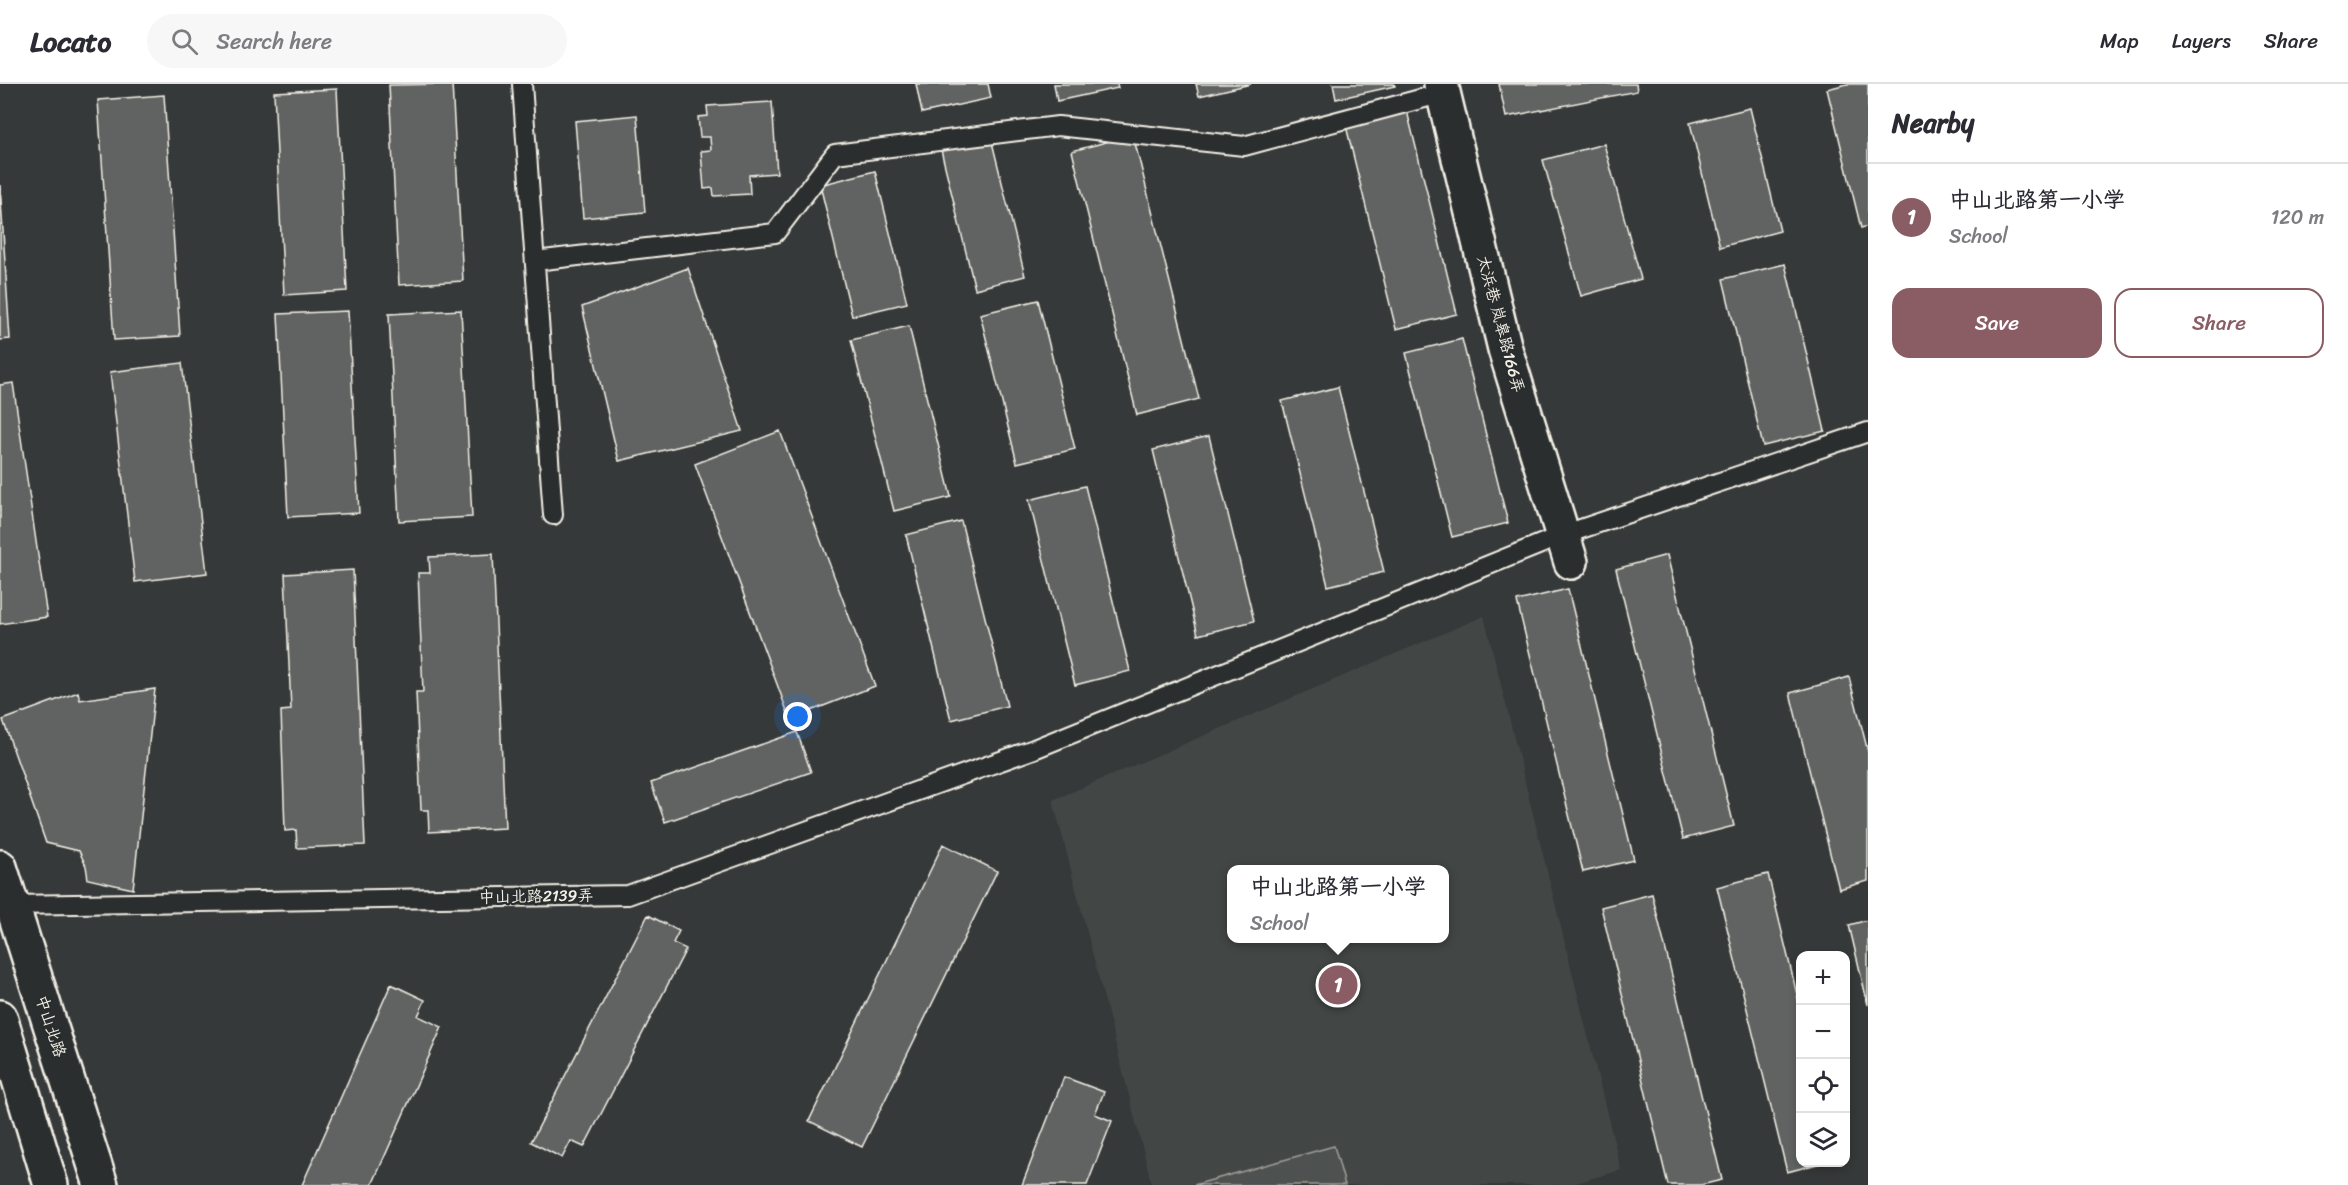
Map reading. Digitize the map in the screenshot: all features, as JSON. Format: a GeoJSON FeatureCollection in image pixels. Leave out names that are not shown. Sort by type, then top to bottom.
{"type":"FeatureCollection","features":[{"type":"Feature","properties":{"kind":"main road","name":"太浜巷 岚皋路166弄"},"geometry":{"type":"LineString","coordinates":[[1442,88],[1505,350],[1567,549]]}},
{"type":"Feature","properties":{"kind":"main road","name":"中山北路"},"geometry":{"type":"LineString","coordinates":[[0,867],[101,1185]]}},
{"type":"Feature","properties":{"kind":"main road"},"geometry":{"type":"LineString","coordinates":[[0,1017],[51,1185]]}},
{"type":"Feature","properties":{"kind":"lane"},"geometry":{"type":"LineString","coordinates":[[522,84],[553,514]]}},
{"type":"Feature","properties":{"kind":"lane"},"geometry":{"type":"LineString","coordinates":[[535,261],[776,233],[835,154],[1058,126],[1244,146],[1442,88]]}},
{"type":"Feature","properties":{"kind":"lane","name":"中山北路2139弄"},"geometry":{"type":"LineString","coordinates":[[12,905],[628,895],[1034,749],[1567,549],[1868,432]]}},
{"type":"Feature","properties":{"kind":"shaded area"},"geometry":{"type":"Polygon","coordinates":[[[1484,616],[1621,1170],[1569,1185],[1152,1185],[1053,800],[1484,616]]]}},
{"type":"Feature","properties":{"kind":"shaded area"},"geometry":{"type":"Polygon","coordinates":[[[1334,1146],[1345,1185],[1194,1185],[1334,1146]]]}},
{"type":"Feature","properties":{"kind":"building"},"geometry":{"type":"Polygon","coordinates":[[[452,84],[463,281],[399,285],[389,85],[452,84]]]}},
{"type":"Feature","properties":{"kind":"building"},"geometry":{"type":"Polygon","coordinates":[[[916,84],[988,84],[991,98],[922,113],[916,84]]]}},
{"type":"Feature","properties":{"kind":"building"},"geometry":{"type":"Polygon","coordinates":[[[1054,84],[1117,84],[1118,88],[1057,101],[1054,84]]]}},
{"type":"Feature","properties":{"kind":"building"},"geometry":{"type":"Polygon","coordinates":[[[1196,84],[1251,84],[1199,96],[1196,84]]]}},
{"type":"Feature","properties":{"kind":"building"},"geometry":{"type":"Polygon","coordinates":[[[1333,84],[1394,84],[1395,86],[1336,99],[1333,84]]]}},
{"type":"Feature","properties":{"kind":"building"},"geometry":{"type":"Polygon","coordinates":[[[1499,84],[1636,84],[1637,91],[1506,117],[1499,84]]]}},
{"type":"Feature","properties":{"kind":"building"},"geometry":{"type":"Polygon","coordinates":[[[1847,84],[1868,84],[1868,226],[1861,228],[1827,89],[1847,84]]]}},
{"type":"Feature","properties":{"kind":"building"},"geometry":{"type":"Polygon","coordinates":[[[337,89],[347,291],[284,295],[274,92],[337,89]]]}},
{"type":"Feature","properties":{"kind":"building"},"geometry":{"type":"Polygon","coordinates":[[[164,95],[180,336],[114,340],[98,100],[164,95]]]}},
{"type":"Feature","properties":{"kind":"building"},"geometry":{"type":"Polygon","coordinates":[[[772,102],[777,173],[749,175],[750,194],[714,196],[713,188],[704,189],[701,151],[711,150],[710,137],[700,137],[698,117],[708,116],[707,106],[772,102]]]}},
{"type":"Feature","properties":{"kind":"building"},"geometry":{"type":"Polygon","coordinates":[[[1750,108],[1780,231],[1720,247],[1690,123],[1750,108]]]}},
{"type":"Feature","properties":{"kind":"building"},"geometry":{"type":"Polygon","coordinates":[[[1407,111],[1457,314],[1396,329],[1346,126],[1407,111]]]}},
{"type":"Feature","properties":{"kind":"building"},"geometry":{"type":"Polygon","coordinates":[[[637,115],[645,212],[583,218],[575,121],[637,115]]]}},
{"type":"Feature","properties":{"kind":"building"},"geometry":{"type":"Polygon","coordinates":[[[1133,135],[1199,399],[1137,415],[1072,151],[1133,135]]]}},
{"type":"Feature","properties":{"kind":"building"},"geometry":{"type":"Polygon","coordinates":[[[991,138],[1025,276],[975,289],[941,150],[991,138]]]}},
{"type":"Feature","properties":{"kind":"building"},"geometry":{"type":"Polygon","coordinates":[[[1604,144],[1641,279],[1581,296],[1543,160],[1604,144]]]}},
{"type":"Feature","properties":{"kind":"building"},"geometry":{"type":"Polygon","coordinates":[[[875,171],[907,303],[852,316],[820,185],[875,171]]]}},
{"type":"Feature","properties":{"kind":"building"},"geometry":{"type":"Polygon","coordinates":[[[0,185],[10,339],[0,340],[0,185]]]}},
{"type":"Feature","properties":{"kind":"building"},"geometry":{"type":"Polygon","coordinates":[[[1785,264],[1825,431],[1763,446],[1723,279],[1785,264]]]}},
{"type":"Feature","properties":{"kind":"building"},"geometry":{"type":"Polygon","coordinates":[[[688,268],[742,431],[619,461],[582,307],[688,268]]]}},
{"type":"Feature","properties":{"kind":"building"},"geometry":{"type":"Polygon","coordinates":[[[1038,300],[1075,449],[1017,463],[980,314],[1038,300]]]}},
{"type":"Feature","properties":{"kind":"building"},"geometry":{"type":"Polygon","coordinates":[[[461,310],[472,517],[399,521],[389,314],[461,310]]]}},
{"type":"Feature","properties":{"kind":"building"},"geometry":{"type":"Polygon","coordinates":[[[348,311],[359,513],[288,517],[278,314],[348,311]]]}},
{"type":"Feature","properties":{"kind":"building"},"geometry":{"type":"Polygon","coordinates":[[[909,326],[951,497],[894,511],[851,340],[909,326]]]}},
{"type":"Feature","properties":{"kind":"building"},"geometry":{"type":"Polygon","coordinates":[[[1462,339],[1508,523],[1452,537],[1406,353],[1462,339]]]}},
{"type":"Feature","properties":{"kind":"building"},"geometry":{"type":"Polygon","coordinates":[[[182,363],[207,573],[135,582],[110,372],[182,363]]]}},
{"type":"Feature","properties":{"kind":"building"},"geometry":{"type":"Polygon","coordinates":[[[13,383],[47,617],[0,624],[0,385],[13,383]]]}},
{"type":"Feature","properties":{"kind":"building"},"geometry":{"type":"Polygon","coordinates":[[[1338,387],[1384,572],[1328,586],[1282,401],[1338,387]]]}},
{"type":"Feature","properties":{"kind":"building"},"geometry":{"type":"Polygon","coordinates":[[[780,431],[875,686],[790,719],[695,464],[780,431]]]}},
{"type":"Feature","properties":{"kind":"building"},"geometry":{"type":"Polygon","coordinates":[[[1209,436],[1254,621],[1198,635],[1153,450],[1209,436]]]}},
{"type":"Feature","properties":{"kind":"building"},"geometry":{"type":"Polygon","coordinates":[[[1085,486],[1130,671],[1075,685],[1029,500],[1085,486]]]}},
{"type":"Feature","properties":{"kind":"building"},"geometry":{"type":"Polygon","coordinates":[[[961,521],[1007,706],[951,720],[906,535],[961,521]]]}},
{"type":"Feature","properties":{"kind":"building"},"geometry":{"type":"Polygon","coordinates":[[[493,554],[505,828],[429,832],[428,810],[421,810],[416,692],[423,692],[418,573],[430,573],[429,557],[493,554]]]}},
{"type":"Feature","properties":{"kind":"building"},"geometry":{"type":"Polygon","coordinates":[[[1667,555],[1734,826],[1683,839],[1616,569],[1667,555]]]}},
{"type":"Feature","properties":{"kind":"building"},"geometry":{"type":"Polygon","coordinates":[[[353,570],[365,845],[297,848],[296,830],[285,831],[281,711],[291,710],[285,574],[353,570]]]}},
{"type":"Feature","properties":{"kind":"building"},"geometry":{"type":"Polygon","coordinates":[[[1568,589],[1634,860],[1583,872],[1517,601],[1568,589]]]}},
{"type":"Feature","properties":{"kind":"building"},"geometry":{"type":"Polygon","coordinates":[[[1849,677],[1868,752],[1868,881],[1839,889],[1790,693],[1849,677]]]}},
{"type":"Feature","properties":{"kind":"building"},"geometry":{"type":"Polygon","coordinates":[[[155,689],[133,889],[88,879],[86,866],[79,851],[46,843],[3,720],[78,692],[80,700],[155,689]]]}},
{"type":"Feature","properties":{"kind":"building"},"geometry":{"type":"Polygon","coordinates":[[[797,732],[811,772],[665,822],[651,783],[797,732]]]}},
{"type":"Feature","properties":{"kind":"building"},"geometry":{"type":"Polygon","coordinates":[[[943,844],[997,871],[862,1147],[809,1121],[943,844]]]}},
{"type":"Feature","properties":{"kind":"building"},"geometry":{"type":"Polygon","coordinates":[[[1768,874],[1796,990],[1796,1167],[1806,1167],[1787,1172],[1717,887],[1768,874]]]}},
{"type":"Feature","properties":{"kind":"building"},"geometry":{"type":"Polygon","coordinates":[[[1652,894],[1722,1180],[1701,1185],[1668,1185],[1601,907],[1652,894]]]}},
{"type":"Feature","properties":{"kind":"building"},"geometry":{"type":"Polygon","coordinates":[[[648,915],[679,931],[673,943],[686,949],[584,1147],[571,1141],[562,1158],[531,1142],[648,915]]]}},
{"type":"Feature","properties":{"kind":"building"},"geometry":{"type":"Polygon","coordinates":[[[1868,920],[1868,1005],[1849,925],[1868,920]]]}},
{"type":"Feature","properties":{"kind":"building"},"geometry":{"type":"Polygon","coordinates":[[[391,984],[425,1000],[418,1016],[442,1027],[372,1185],[302,1185],[391,984]]]}},
{"type":"Feature","properties":{"kind":"building"},"geometry":{"type":"Polygon","coordinates":[[[1064,1077],[1104,1092],[1095,1114],[1112,1121],[1087,1185],[1022,1185],[1064,1077]]]}},
{"type":"Feature","properties":{"kind":"place","name":"中山北路第一小学"},"geometry":{"type":"Point","coordinates":[1338,985]}}]}
